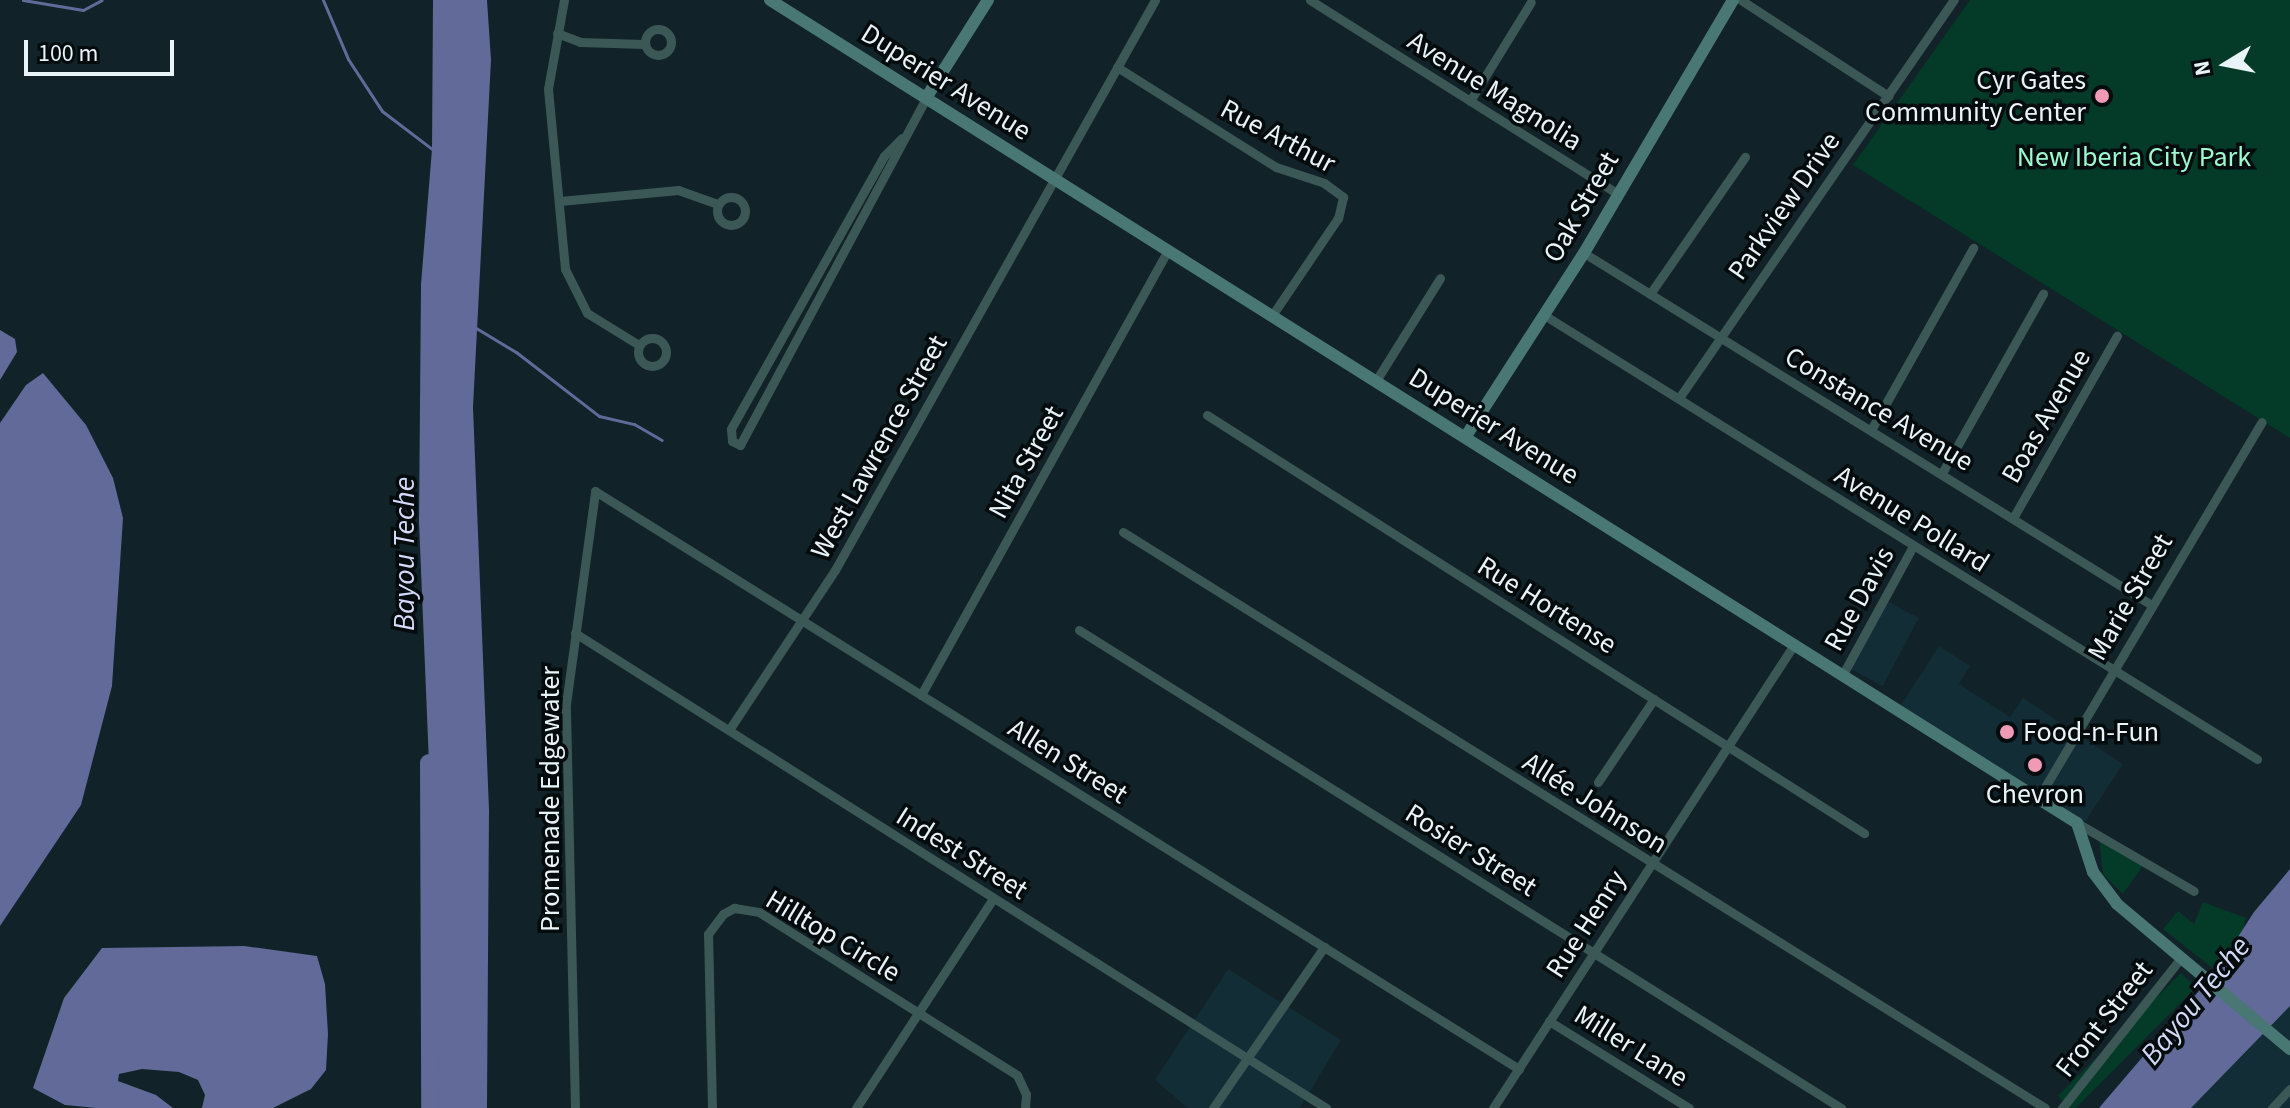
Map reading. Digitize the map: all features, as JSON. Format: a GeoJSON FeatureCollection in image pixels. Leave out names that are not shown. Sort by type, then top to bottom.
{"type":"FeatureCollection","features":[{"type":"Feature","properties":{"kind":"main road","name":"Duperier Avenue"},"geometry":{"type":"LineString","coordinates":[[770,0],[1377,379],[2077,823]]}},
{"type":"Feature","properties":{"kind":"main road"},"geometry":{"type":"LineString","coordinates":[[926,98],[988,0]]}},
{"type":"Feature","properties":{"kind":"main road","name":"Oak Street"},"geometry":{"type":"LineString","coordinates":[[1466,436],[1584,253],[1616,193],[1733,0]]}},
{"type":"Feature","properties":{"kind":"main road"},"geometry":{"type":"LineString","coordinates":[[2077,823],[2100,886],[2290,1049]]}},
{"type":"Feature","properties":{"kind":"street"},"geometry":{"type":"LineString","coordinates":[[564,0],[548,89],[565,269],[573,293],[606,329],[639,345]]}},
{"type":"Feature","properties":{"kind":"street","name":"West Lawrence Street"},"geometry":{"type":"LineString","coordinates":[[729,730],[802,621],[1155,0]]}},
{"type":"Feature","properties":{"kind":"street","name":"Avenue Magnolia"},"geometry":{"type":"LineString","coordinates":[[1310,0],[1616,193]]}},
{"type":"Feature","properties":{"kind":"street"},"geometry":{"type":"LineString","coordinates":[[1741,0],[1888,96]]}},
{"type":"Feature","properties":{"kind":"street","name":"Parkview Drive"},"geometry":{"type":"LineString","coordinates":[[1679,398],[1954,0]]}},
{"type":"Feature","properties":{"kind":"street"},"geometry":{"type":"LineString","coordinates":[[1470,101],[1531,2]]}},
{"type":"Feature","properties":{"kind":"street"},"geometry":{"type":"LineString","coordinates":[[557,33],[580,42],[644,44]]}},
{"type":"Feature","properties":{"kind":"street","name":"Rue Arthur"},"geometry":{"type":"LineString","coordinates":[[1117,67],[1276,167],[1324,183],[1343,197],[1338,218],[1273,314]]}},
{"type":"Feature","properties":{"kind":"street"},"geometry":{"type":"LineString","coordinates":[[762,387],[740,445],[732,441],[731,429],[762,387],[874,184],[926,98]]}},
{"type":"Feature","properties":{"kind":"street"},"geometry":{"type":"LineString","coordinates":[[1650,294],[1745,157]]}},
{"type":"Feature","properties":{"kind":"street"},"geometry":{"type":"LineString","coordinates":[[560,201],[678,190],[700,194],[718,204]]}},
{"type":"Feature","properties":{"kind":"street"},"geometry":{"type":"LineString","coordinates":[[1871,430],[1973,248]]}},
{"type":"Feature","properties":{"kind":"street","name":"Nita Street"},"geometry":{"type":"LineString","coordinates":[[921,695],[1168,250]]}},
{"type":"Feature","properties":{"kind":"street","name":"Constance Avenue"},"geometry":{"type":"LineString","coordinates":[[1584,253],[2150,604]]}},
{"type":"Feature","properties":{"kind":"street"},"geometry":{"type":"LineString","coordinates":[[1377,379],[1440,278]]}},
{"type":"Feature","properties":{"kind":"street"},"geometry":{"type":"LineString","coordinates":[[1942,473],[2043,294]]}},
{"type":"Feature","properties":{"kind":"street","name":"Avenue Pollard"},"geometry":{"type":"LineString","coordinates":[[1544,315],[2257,759]]}},
{"type":"Feature","properties":{"kind":"street","name":"Boas Avenue"},"geometry":{"type":"LineString","coordinates":[[2013,518],[2117,336]]}},
{"type":"Feature","properties":{"kind":"street","name":"Rue Hortense"},"geometry":{"type":"LineString","coordinates":[[1207,415],[1864,833]]}},
{"type":"Feature","properties":{"kind":"street","name":"Marie Street"},"geometry":{"type":"LineString","coordinates":[[2039,797],[2150,604],[2262,422]]}},
{"type":"Feature","properties":{"kind":"street","name":"Allen Street"},"geometry":{"type":"LineString","coordinates":[[595,491],[1519,1069]]}},
{"type":"Feature","properties":{"kind":"street","name":"Promenade Edgewater"},"geometry":{"type":"LineString","coordinates":[[575,1108],[566,704],[595,491]]}},
{"type":"Feature","properties":{"kind":"street","name":"Allée Johnson"},"geometry":{"type":"LineString","coordinates":[[1123,532],[1651,865],[2045,1108]]}},
{"type":"Feature","properties":{"kind":"street","name":"Rue Davis"},"geometry":{"type":"LineString","coordinates":[[1843,674],[1913,546]]}},
{"type":"Feature","properties":{"kind":"street","name":"Rosier Street"},"geometry":{"type":"LineString","coordinates":[[1079,630],[1841,1108]]}},
{"type":"Feature","properties":{"kind":"street","name":"Indest Street"},"geometry":{"type":"LineString","coordinates":[[575,633],[1326,1108]]}},
{"type":"Feature","properties":{"kind":"street","name":"Rue Henry"},"geometry":{"type":"LineString","coordinates":[[1493,1108],[1795,643]]}},
{"type":"Feature","properties":{"kind":"street"},"geometry":{"type":"LineString","coordinates":[[1598,782],[1654,699]]}},
{"type":"Feature","properties":{"kind":"street","name":"Duperier Avenue"},"geometry":{"type":"LineString","coordinates":[[2077,823],[2194,891]]}},
{"type":"Feature","properties":{"kind":"street"},"geometry":{"type":"LineString","coordinates":[[856,1108],[993,899]]}},
{"type":"Feature","properties":{"kind":"street","name":"Hilltop Circle"},"geometry":{"type":"LineString","coordinates":[[712,1108],[708,934],[723,914],[734,908],[759,912],[1017,1075],[1026,1094],[1025,1108]]}},
{"type":"Feature","properties":{"kind":"street"},"geometry":{"type":"LineString","coordinates":[[1213,1108],[1251,1059],[1324,947]]}},
{"type":"Feature","properties":{"kind":"street","name":"Front Street"},"geometry":{"type":"LineString","coordinates":[[2062,1108],[2181,958]]}},
{"type":"Feature","properties":{"kind":"street","name":"Miller Lane"},"geometry":{"type":"LineString","coordinates":[[1549,1021],[1689,1108]]}},
{"type":"Feature","properties":{"kind":"street"},"geometry":{"type":"LineString","coordinates":[[2272,1108],[2290,1089]]}},
{"type":"Feature","properties":{"kind":"shaded area"},"geometry":{"type":"Polygon","coordinates":[[[1887,601],[1919,618],[1883,686],[1851,669],[1887,601]]]}},
{"type":"Feature","properties":{"kind":"shaded area"},"geometry":{"type":"Polygon","coordinates":[[[1939,646],[1970,666],[1959,684],[2010,717],[2023,698],[2123,764],[2083,825],[1901,705],[1939,646]]]}},
{"type":"Feature","properties":{"kind":"shaded area"},"geometry":{"type":"Polygon","coordinates":[[[1228,969],[1341,1040],[1300,1108],[1188,1108],[1155,1080],[1228,969]]]}},
{"type":"Feature","properties":{"kind":"shaded area"},"geometry":{"type":"Polygon","coordinates":[[[2290,987],[2290,1108],[2178,1108],[2290,987]]]}},
{"type":"Feature","properties":{"kind":"green space","name":"New Iberia City Park"},"geometry":{"type":"Polygon","coordinates":[[[1970,0],[2290,0],[2290,438],[1853,165],[1970,0]]]}},
{"type":"Feature","properties":{"kind":"green space"},"geometry":{"type":"Polygon","coordinates":[[[2099,838],[2144,864],[2123,894],[2103,874],[2099,838]]]}},
{"type":"Feature","properties":{"kind":"green space"},"geometry":{"type":"Polygon","coordinates":[[[2203,902],[2246,918],[2242,935],[2216,971],[2163,929],[2178,911],[2194,924],[2203,902]]]}},
{"type":"Feature","properties":{"kind":"green space"},"geometry":{"type":"Polygon","coordinates":[[[2181,973],[2196,988],[2076,1108],[2070,1108],[2058,1096],[2181,973]]]}},
{"type":"Feature","properties":{"kind":"water"},"geometry":{"type":"Polygon","coordinates":[[[433,0],[487,0],[491,60],[473,407],[489,810],[487,1108],[434,1108],[436,933],[419,522],[421,284],[432,149],[433,0]]]}},
{"type":"Feature","properties":{"kind":"water"},"geometry":{"type":"Polygon","coordinates":[[[0,330],[15,339],[17,352],[0,380],[0,330]]]}},
{"type":"Feature","properties":{"kind":"water"},"geometry":{"type":"Polygon","coordinates":[[[43,373],[86,425],[113,478],[123,518],[112,686],[81,805],[0,926],[0,423],[26,385],[43,373]]]}},
{"type":"Feature","properties":{"kind":"water"},"geometry":{"type":"Polygon","coordinates":[[[2290,869],[2290,1006],[2191,1108],[2099,1108],[2216,971],[2254,912],[2290,869]]]}},
{"type":"Feature","properties":{"kind":"water"},"geometry":{"type":"Polygon","coordinates":[[[244,946],[317,956],[325,984],[328,1034],[326,1070],[311,1089],[273,1108],[202,1108],[205,1095],[198,1080],[179,1072],[142,1069],[119,1074],[118,1081],[156,1095],[173,1108],[96,1108],[65,1105],[33,1088],[64,998],[102,948],[244,946]]]}},
{"type":"Feature","properties":{"kind":"waterway"},"geometry":{"type":"LineString","coordinates":[[23,0],[83,10],[102,0]]}},
{"type":"Feature","properties":{"kind":"waterway"},"geometry":{"type":"LineString","coordinates":[[323,0],[348,59],[382,111],[432,149]]}},
{"type":"Feature","properties":{"kind":"waterway"},"geometry":{"type":"LineString","coordinates":[[476,328],[516,352],[599,416],[634,424],[662,440]]}},
{"type":"Feature","properties":{"kind":"waterway","name":"Bayou Teche"},"geometry":{"type":"LineString","coordinates":[[429,763],[430,1108]]}},
{"type":"Feature","properties":{"kind":"place","name":"Cyr Gates Community Center"},"geometry":{"type":"Point","coordinates":[2102,96]}},
{"type":"Feature","properties":{"kind":"place","name":"Food-n-Fun"},"geometry":{"type":"Point","coordinates":[2007,732]}},
{"type":"Feature","properties":{"kind":"place","name":"Chevron"},"geometry":{"type":"Point","coordinates":[2035,765]}}]}
